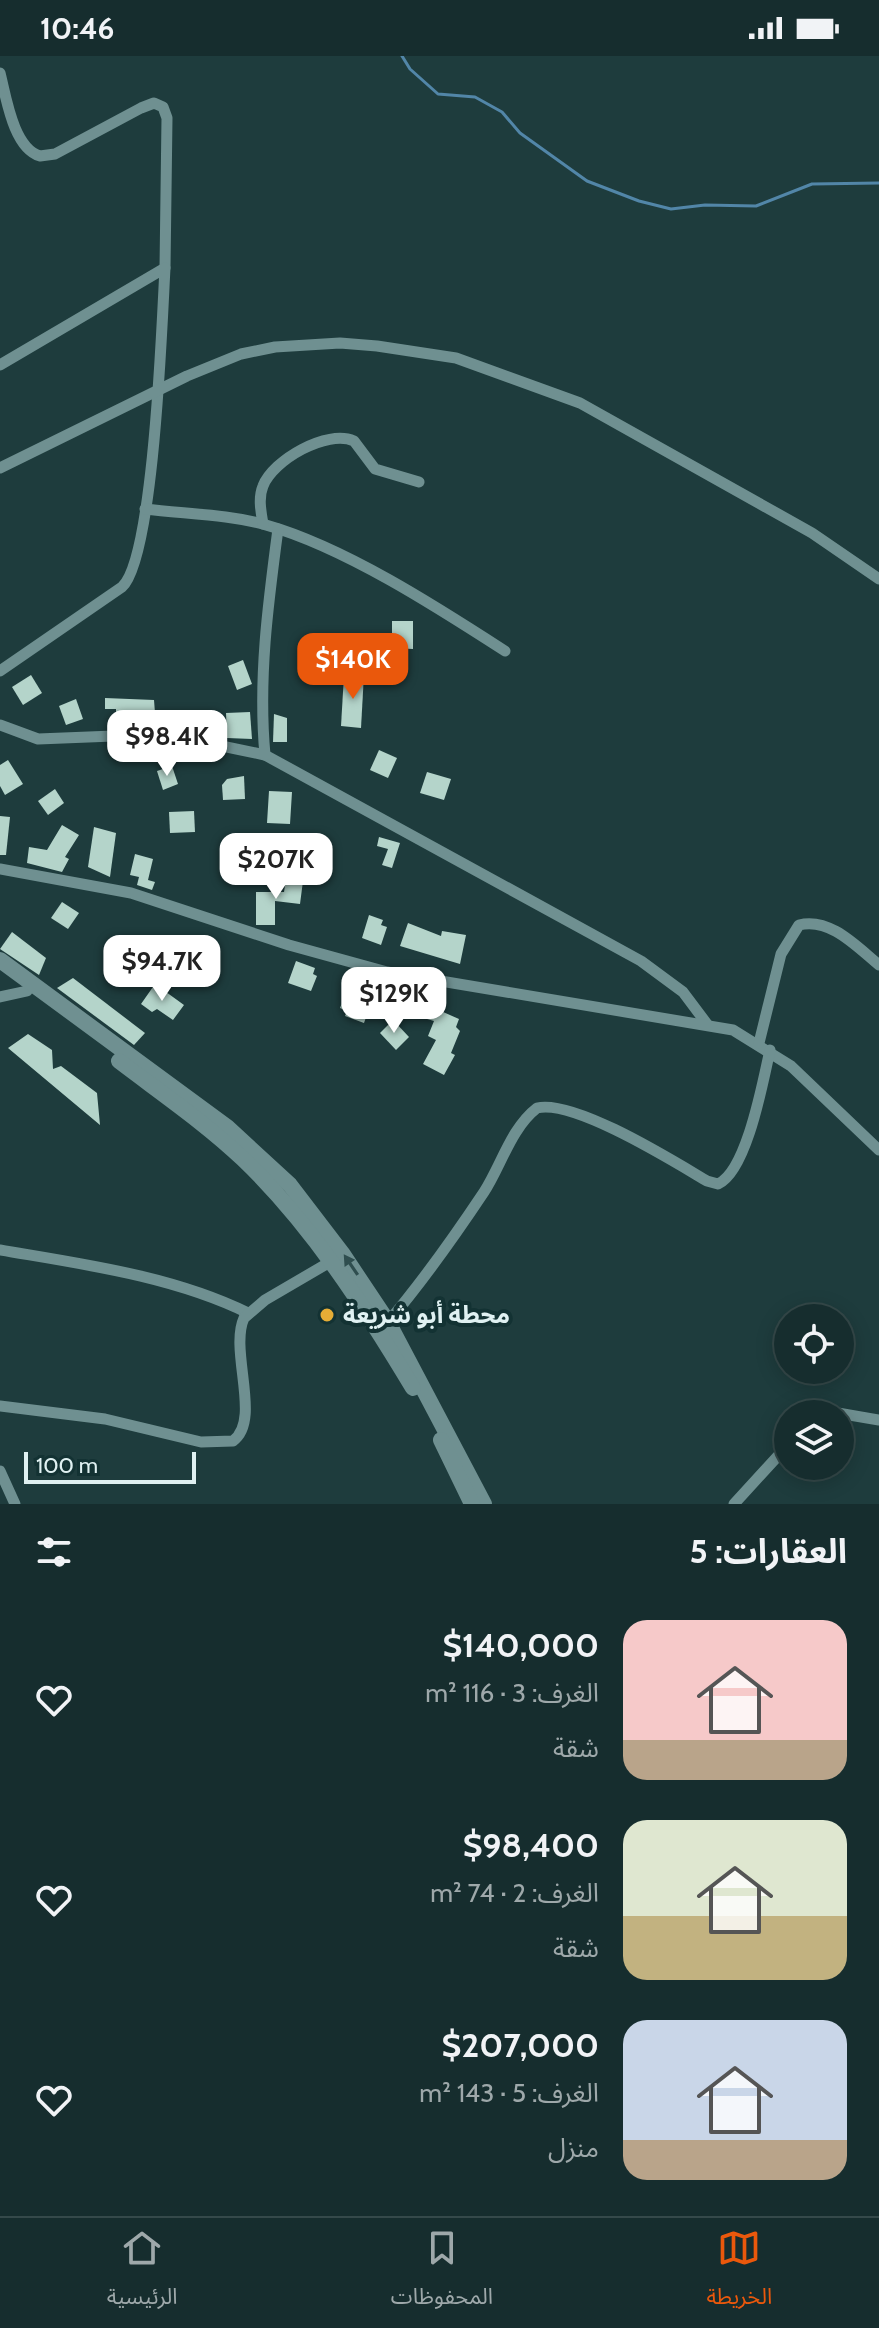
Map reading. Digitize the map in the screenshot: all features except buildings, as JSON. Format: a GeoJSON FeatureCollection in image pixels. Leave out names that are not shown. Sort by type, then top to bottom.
{"type":"FeatureCollection","features":[{"type":"Feature","properties":{"kind":"main road"},"geometry":{"type":"LineString","coordinates":[[0,960],[258,1152],[325,1229],[388,1322],[484,1504]]}},
{"type":"Feature","properties":{"kind":"main road"},"geometry":{"type":"LineString","coordinates":[[0,972],[238,1154],[281,1198],[330,1262],[421,1402],[472,1504]]}},
{"type":"Feature","properties":{"kind":"street"},"geometry":{"type":"LineString","coordinates":[[0,73],[2,95],[25,146],[40,156],[55,154],[154,103],[163,107],[167,118],[165,268],[157,392],[140,544],[129,581],[0,671]]}},
{"type":"Feature","properties":{"kind":"street"},"geometry":{"type":"LineString","coordinates":[[0,365],[165,268]]}},
{"type":"Feature","properties":{"kind":"street"},"geometry":{"type":"LineString","coordinates":[[0,468],[216,363],[275,347],[340,343],[456,358],[546,389],[609,417],[687,466],[812,533],[879,579]]}},
{"type":"Feature","properties":{"kind":"street"},"geometry":{"type":"LineString","coordinates":[[263,524],[260,499],[268,477],[291,457],[332,439],[354,441],[375,469],[419,482]]}},
{"type":"Feature","properties":{"kind":"street"},"geometry":{"type":"LineString","coordinates":[[145,509],[263,524],[278,529],[371,571],[505,651]]}},
{"type":"Feature","properties":{"kind":"street"},"geometry":{"type":"LineString","coordinates":[[265,755],[262,702],[268,606],[278,529]]}},
{"type":"Feature","properties":{"kind":"street"},"geometry":{"type":"LineString","coordinates":[[0,725],[38,739],[164,734],[265,755],[641,961],[683,992],[707,1024]]}},
{"type":"Feature","properties":{"kind":"street"},"geometry":{"type":"LineString","coordinates":[[0,869],[131,893],[289,945],[387,972],[733,1030],[770,1050],[879,1150]]}},
{"type":"Feature","properties":{"kind":"street"},"geometry":{"type":"LineString","coordinates":[[759,1043],[781,954],[799,925],[820,924],[879,965]]}},
{"type":"Feature","properties":{"kind":"street"},"geometry":{"type":"LineString","coordinates":[[0,997],[27,991]]}},
{"type":"Feature","properties":{"kind":"street"},"geometry":{"type":"LineString","coordinates":[[388,1322],[444,1251],[499,1167],[520,1127],[537,1108],[564,1109],[619,1132],[707,1181],[718,1184],[727,1178],[743,1148],[770,1050]]}},
{"type":"Feature","properties":{"kind":"street"},"geometry":{"type":"LineString","coordinates":[[0,1250],[151,1280],[207,1295],[248,1313]]}},
{"type":"Feature","properties":{"kind":"street"},"geometry":{"type":"LineString","coordinates":[[0,1406],[105,1419],[201,1442],[233,1441],[245,1423],[240,1339],[241,1326],[248,1313],[330,1262]]}},
{"type":"Feature","properties":{"kind":"street"},"geometry":{"type":"LineString","coordinates":[[854,1416],[879,1420]]}},
{"type":"Feature","properties":{"kind":"street"},"geometry":{"type":"LineString","coordinates":[[734,1504],[774,1460]]}},
{"type":"Feature","properties":{"kind":"street"},"geometry":{"type":"LineString","coordinates":[[0,1471],[15,1504]]}},
{"type":"Feature","properties":{"kind":"waterway"},"geometry":{"type":"LineString","coordinates":[[402,56],[410,69],[438,94],[475,97],[502,112],[520,133],[587,181],[639,201],[671,209],[705,205],[756,206],[812,184],[879,183]]}},
{"type":"Feature","properties":{"kind":"place","name":"محطة أبو شريعة"},"geometry":{"type":"Point","coordinates":[327,1315]}}]}
